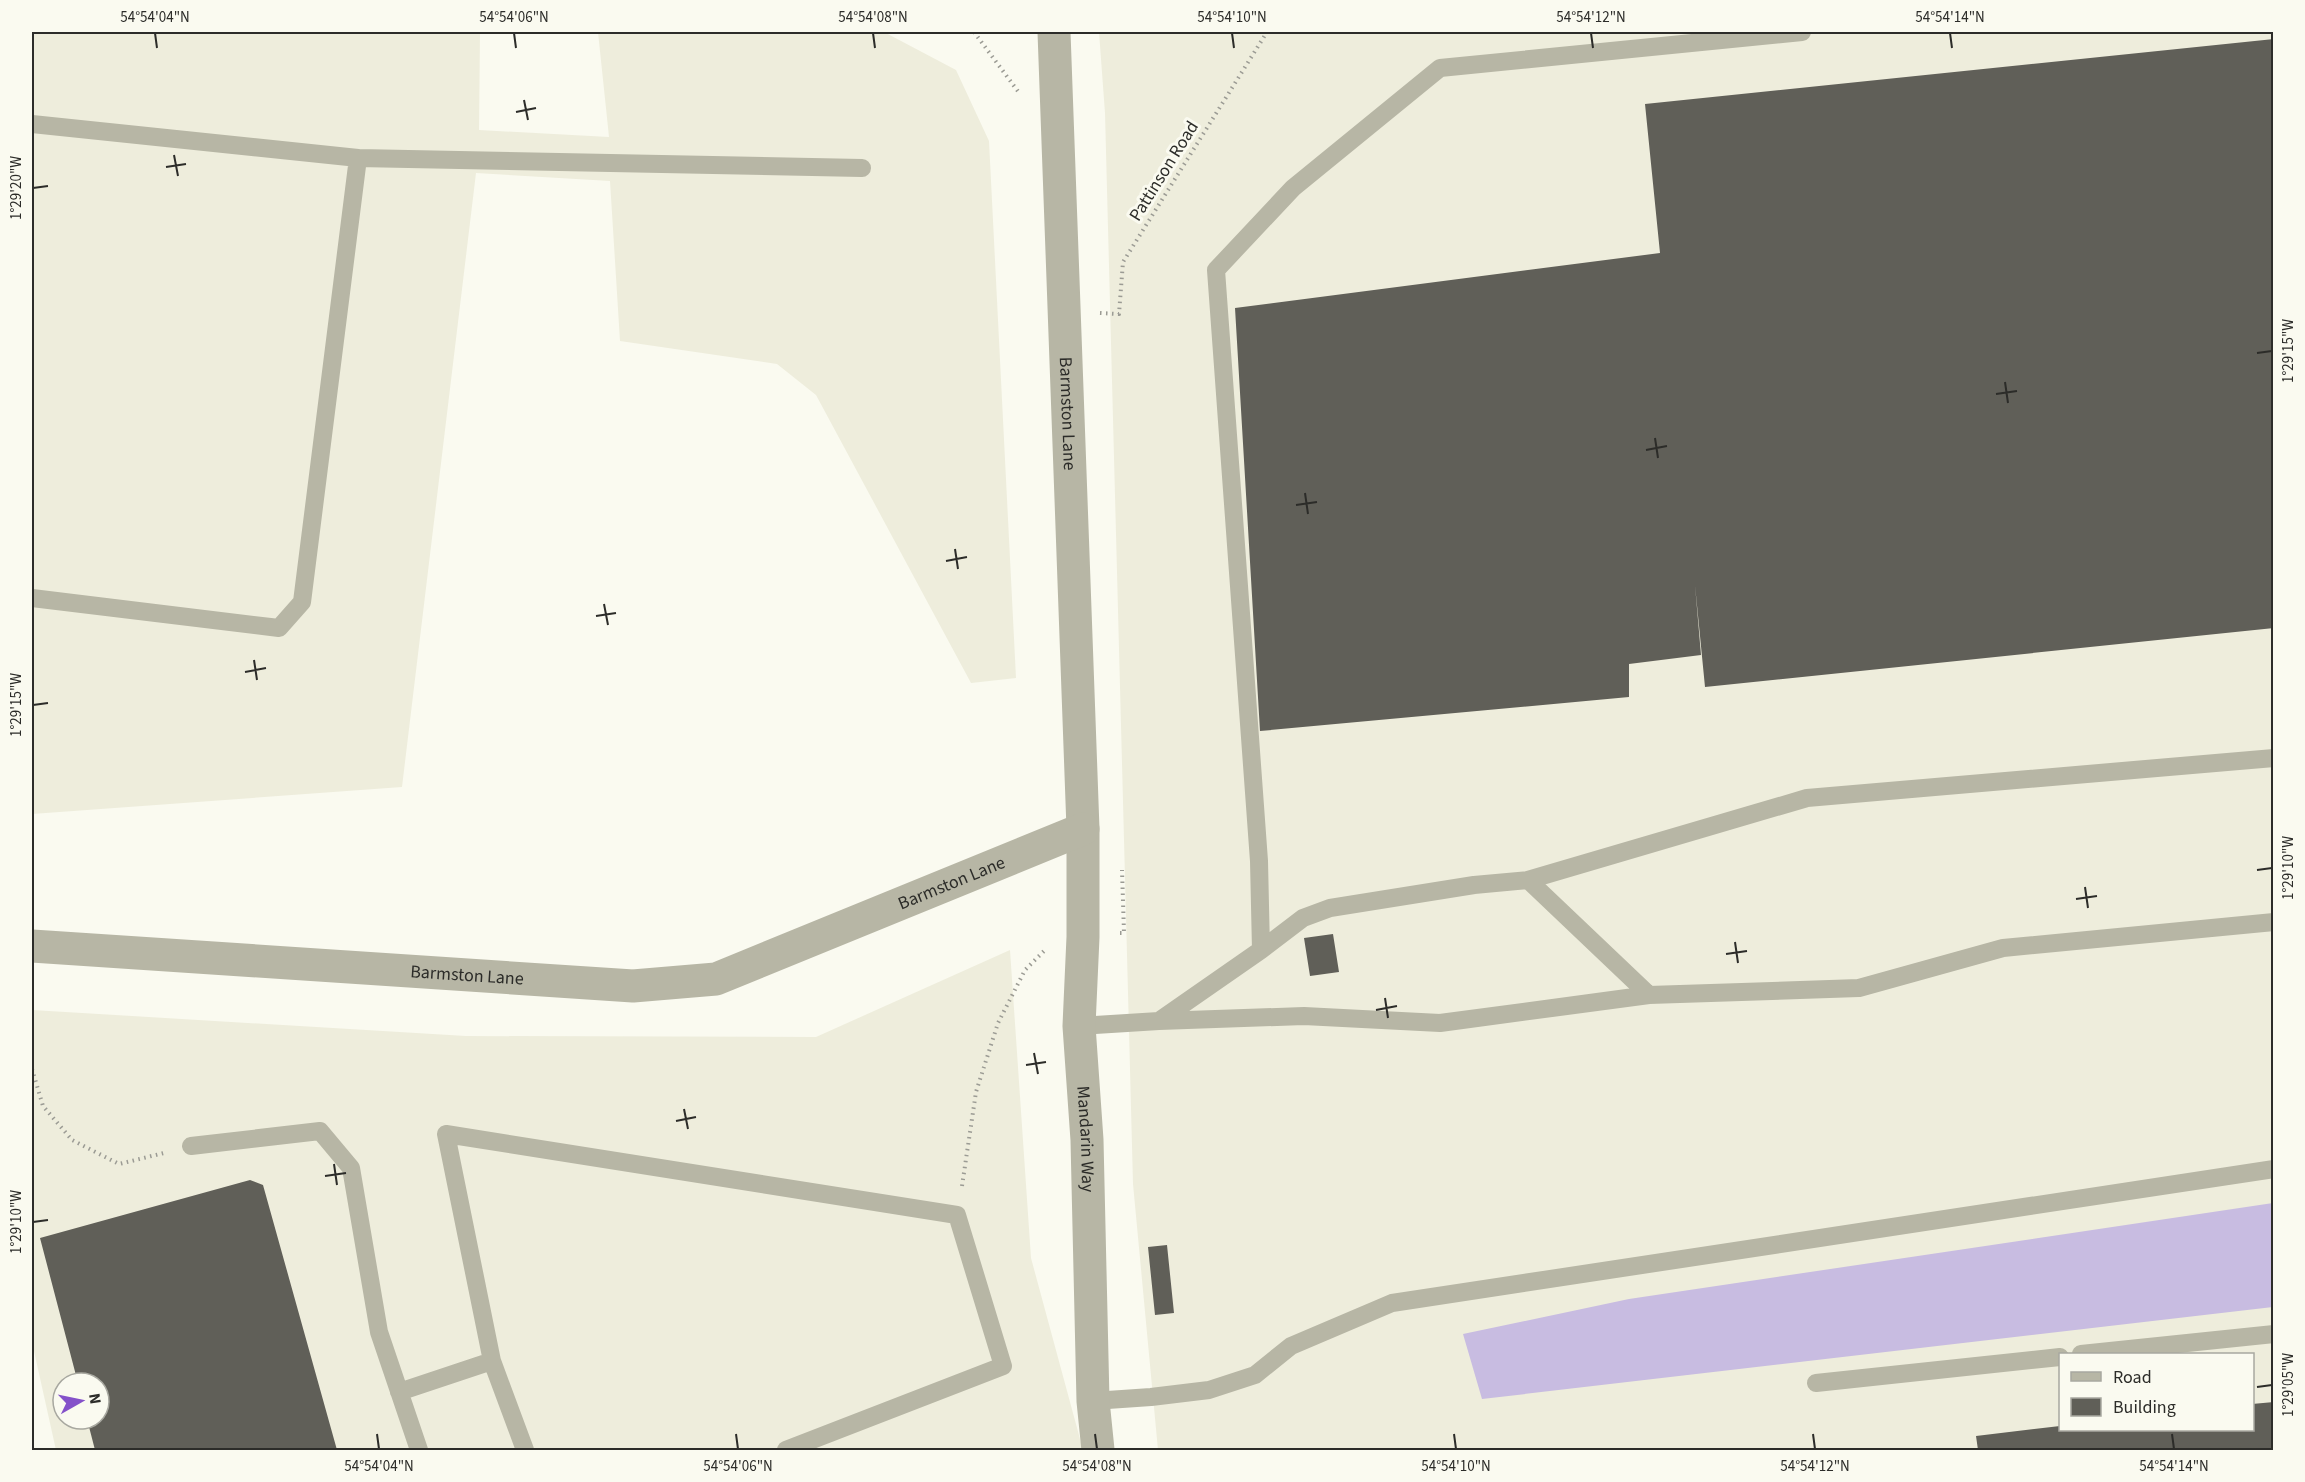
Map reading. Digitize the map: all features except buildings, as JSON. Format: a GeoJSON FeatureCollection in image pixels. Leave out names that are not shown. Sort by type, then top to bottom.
{"type":"FeatureCollection","features":[{"type":"Feature","properties":{"kind":"street","name":"Barmston Lane"},"geometry":{"type":"LineString","coordinates":[[32,946],[633,986],[716,979],[1083,829],[1054,32]]}},
{"type":"Feature","properties":{"kind":"street","name":"Mandarin Way"},"geometry":{"type":"LineString","coordinates":[[1083,829],[1083,937],[1079,1026],[1088,1140],[1093,1401],[1098,1450]]}},
{"type":"Feature","properties":{"kind":"lane"},"geometry":{"type":"LineString","coordinates":[[1261,950],[1259,861],[1216,270],[1293,188],[1440,68],[1802,32]]}},
{"type":"Feature","properties":{"kind":"lane"},"geometry":{"type":"LineString","coordinates":[[32,124],[358,158],[862,168]]}},
{"type":"Feature","properties":{"kind":"lane"},"geometry":{"type":"LineString","coordinates":[[32,598],[279,628],[303,602],[358,158]]}},
{"type":"Feature","properties":{"kind":"lane"},"geometry":{"type":"LineString","coordinates":[[1159,1021],[1303,918],[1330,908],[1474,885],[1528,880],[1807,798],[2274,758]]}},
{"type":"Feature","properties":{"kind":"lane"},"geometry":{"type":"LineString","coordinates":[[1528,880],[1649,995]]}},
{"type":"Feature","properties":{"kind":"lane"},"geometry":{"type":"LineString","coordinates":[[1079,1026],[1304,1016],[1440,1023],[1649,995],[1859,988],[2003,948],[2274,922]]}},
{"type":"Feature","properties":{"kind":"lane"},"geometry":{"type":"LineString","coordinates":[[191,1146],[320,1131],[351,1168],[379,1332],[419,1450]]}},
{"type":"Feature","properties":{"kind":"lane"},"geometry":{"type":"LineString","coordinates":[[525,1450],[492,1361],[446,1134],[957,1215],[1002,1366],[786,1450]]}},
{"type":"Feature","properties":{"kind":"lane"},"geometry":{"type":"LineString","coordinates":[[1093,1401],[1209,1390],[1255,1375],[1291,1346],[1392,1303],[2274,1169]]}},
{"type":"Feature","properties":{"kind":"lane"},"geometry":{"type":"LineString","coordinates":[[2091,1353],[2274,1334]]}},
{"type":"Feature","properties":{"kind":"lane"},"geometry":{"type":"LineString","coordinates":[[1816,1383],[2059,1357]]}},
{"type":"Feature","properties":{"kind":"lane"},"geometry":{"type":"LineString","coordinates":[[399,1392],[492,1361]]}},
{"type":"Feature","properties":{"kind":"path","name":"Pattinson Road"},"geometry":{"type":"LineString","coordinates":[[1097,312],[1119,314],[1123,262],[1267,32]]}},
{"type":"Feature","properties":{"kind":"path"},"geometry":{"type":"LineString","coordinates":[[957,1215],[976,1092],[998,1023],[1025,970],[1047,948],[1083,937]]}},
{"type":"Feature","properties":{"kind":"path"},"geometry":{"type":"LineString","coordinates":[[32,1069],[42,1106],[72,1140],[119,1164],[191,1146]]}},
{"type":"Feature","properties":{"kind":"shaded area"},"geometry":{"type":"Polygon","coordinates":[[[32,32],[480,32],[479,130],[609,137],[598,32],[884,32],[956,70],[989,141],[1016,678],[971,683],[816,395],[777,364],[620,341],[610,181],[476,173],[402,787],[32,814],[32,32]]]}},
{"type":"Feature","properties":{"kind":"shaded area"},"geometry":{"type":"Polygon","coordinates":[[[1099,32],[2273,32],[2273,1450],[1158,1450],[1133,1184],[1105,113],[1099,32]]]}},
{"type":"Feature","properties":{"kind":"shaded area"},"geometry":{"type":"Polygon","coordinates":[[[1010,950],[1031,1258],[1083,1450],[56,1450],[52,1431],[111,1431],[111,1371],[51,1371],[51,1428],[32,1342],[32,1010],[466,1036],[816,1037],[1010,950]]]}},
{"type":"Feature","properties":{"kind":"shaded area"},"geometry":{"type":"Polygon","coordinates":[[[2273,1203],[2273,1307],[1482,1399],[1463,1334],[1629,1299],[2273,1203]]]}}]}
